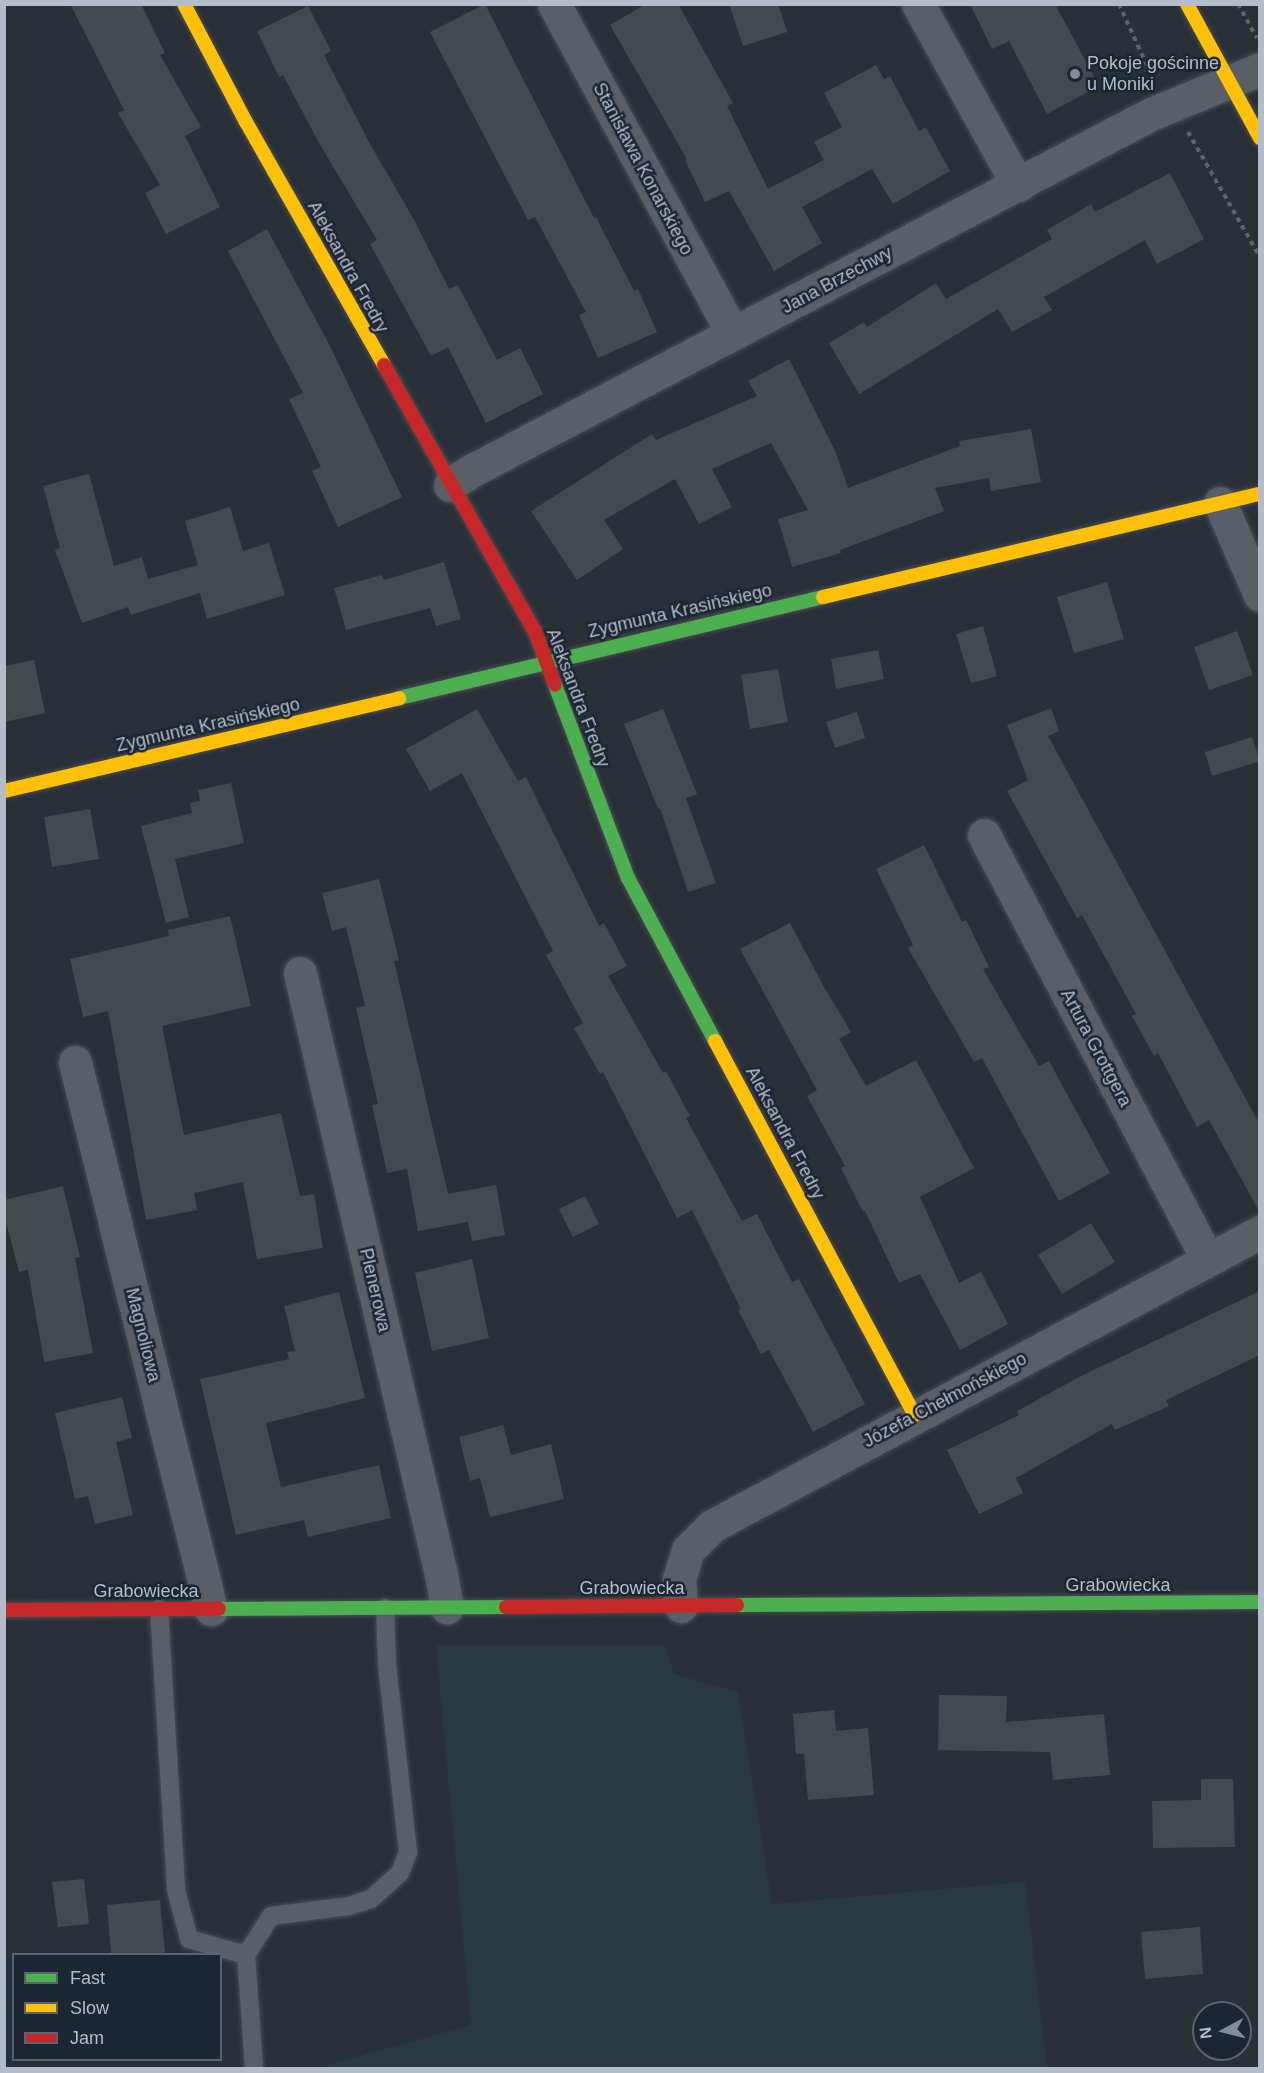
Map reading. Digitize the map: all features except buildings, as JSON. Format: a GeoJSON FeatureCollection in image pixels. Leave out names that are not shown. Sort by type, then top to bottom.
{"type":"FeatureCollection","features":[{"type":"Feature","properties":{"kind":"street","name":"Aleksandra Fredry"},"geometry":{"type":"LineString","coordinates":[[184,4],[246,122],[536,634],[628,878],[915,1415]]}},
{"type":"Feature","properties":{"kind":"street","name":"Stanisława Konarskiego"},"geometry":{"type":"LineString","coordinates":[[554,4],[733,334]]}},
{"type":"Feature","properties":{"kind":"street"},"geometry":{"type":"LineString","coordinates":[[918,4],[1018,185]]}},
{"type":"Feature","properties":{"kind":"street"},"geometry":{"type":"LineString","coordinates":[[1187,4],[1228,84],[1260,138]]}},
{"type":"Feature","properties":{"kind":"street","name":"Jana Brzechwy"},"geometry":{"type":"LineString","coordinates":[[450,485],[471,471],[1152,114],[1260,69]]}},
{"type":"Feature","properties":{"kind":"street","name":"Zygmunta Krasińskiego"},"geometry":{"type":"LineString","coordinates":[[4,791],[1260,494]]}},
{"type":"Feature","properties":{"kind":"street"},"geometry":{"type":"LineString","coordinates":[[1220,503],[1260,595]]}},
{"type":"Feature","properties":{"kind":"street","name":"Artura Grottgera"},"geometry":{"type":"LineString","coordinates":[[984,836],[1208,1260]]}},
{"type":"Feature","properties":{"kind":"street","name":"Plenerowa"},"geometry":{"type":"LineString","coordinates":[[300,974],[447,1607]]}},
{"type":"Feature","properties":{"kind":"street","name":"Magnoliowa"},"geometry":{"type":"LineString","coordinates":[[75,1062],[211,1609]]}},
{"type":"Feature","properties":{"kind":"street","name":"Józefa Chełmońskiego"},"geometry":{"type":"LineString","coordinates":[[681,1606],[679,1579],[688,1550],[712,1526],[915,1415],[1260,1232]]}},
{"type":"Feature","properties":{"kind":"street","name":"Grabowiecka"},"geometry":{"type":"LineString","coordinates":[[4,1610],[1260,1602]]}},
{"type":"Feature","properties":{"kind":"lane"},"geometry":{"type":"LineString","coordinates":[[254,2068],[246,1955],[271,1916],[349,1906],[371,1899],[400,1873],[408,1852],[387,1664],[386,1608]]}},
{"type":"Feature","properties":{"kind":"lane"},"geometry":{"type":"LineString","coordinates":[[159,1609],[176,1890],[189,1939],[246,1955]]}},
{"type":"Feature","properties":{"kind":"path"},"geometry":{"type":"LineString","coordinates":[[1238,4],[1260,43]]}},
{"type":"Feature","properties":{"kind":"green space"},"geometry":{"type":"Polygon","coordinates":[[[436,1646],[664,1646],[674,1674],[738,1692],[772,1904],[1025,1882],[1047,2068],[328,2068],[328,2065],[471,2025],[436,1646]]]}},
{"type":"Feature","properties":{"kind":"traffic: fast"},"geometry":{"type":"LineString","coordinates":[[399,698],[823,597]]}},
{"type":"Feature","properties":{"kind":"traffic: fast"},"geometry":{"type":"LineString","coordinates":[[555,685],[628,878],[715,1041]]}},
{"type":"Feature","properties":{"kind":"traffic: fast"},"geometry":{"type":"LineString","coordinates":[[737,1605],[1260,1602]]}},
{"type":"Feature","properties":{"kind":"traffic: fast"},"geometry":{"type":"LineString","coordinates":[[219,1609],[506,1607]]}},
{"type":"Feature","properties":{"kind":"traffic: slow"},"geometry":{"type":"LineString","coordinates":[[184,4],[246,122],[384,365]]}},
{"type":"Feature","properties":{"kind":"traffic: slow"},"geometry":{"type":"LineString","coordinates":[[1187,4],[1260,138]]}},
{"type":"Feature","properties":{"kind":"traffic: slow"},"geometry":{"type":"LineString","coordinates":[[823,597],[1260,494]]}},
{"type":"Feature","properties":{"kind":"traffic: slow"},"geometry":{"type":"LineString","coordinates":[[4,791],[399,698]]}},
{"type":"Feature","properties":{"kind":"traffic: slow"},"geometry":{"type":"LineString","coordinates":[[715,1041],[915,1415]]}},
{"type":"Feature","properties":{"kind":"traffic: jam"},"geometry":{"type":"LineString","coordinates":[[384,365],[536,634],[555,685]]}},
{"type":"Feature","properties":{"kind":"traffic: jam"},"geometry":{"type":"LineString","coordinates":[[506,1607],[737,1605]]}},
{"type":"Feature","properties":{"kind":"traffic: jam"},"geometry":{"type":"LineString","coordinates":[[4,1610],[219,1609]]}},
{"type":"Feature","properties":{"kind":"place","name":"Pokoje gościnne u Moniki"},"geometry":{"type":"Point","coordinates":[1075,74]}}]}
